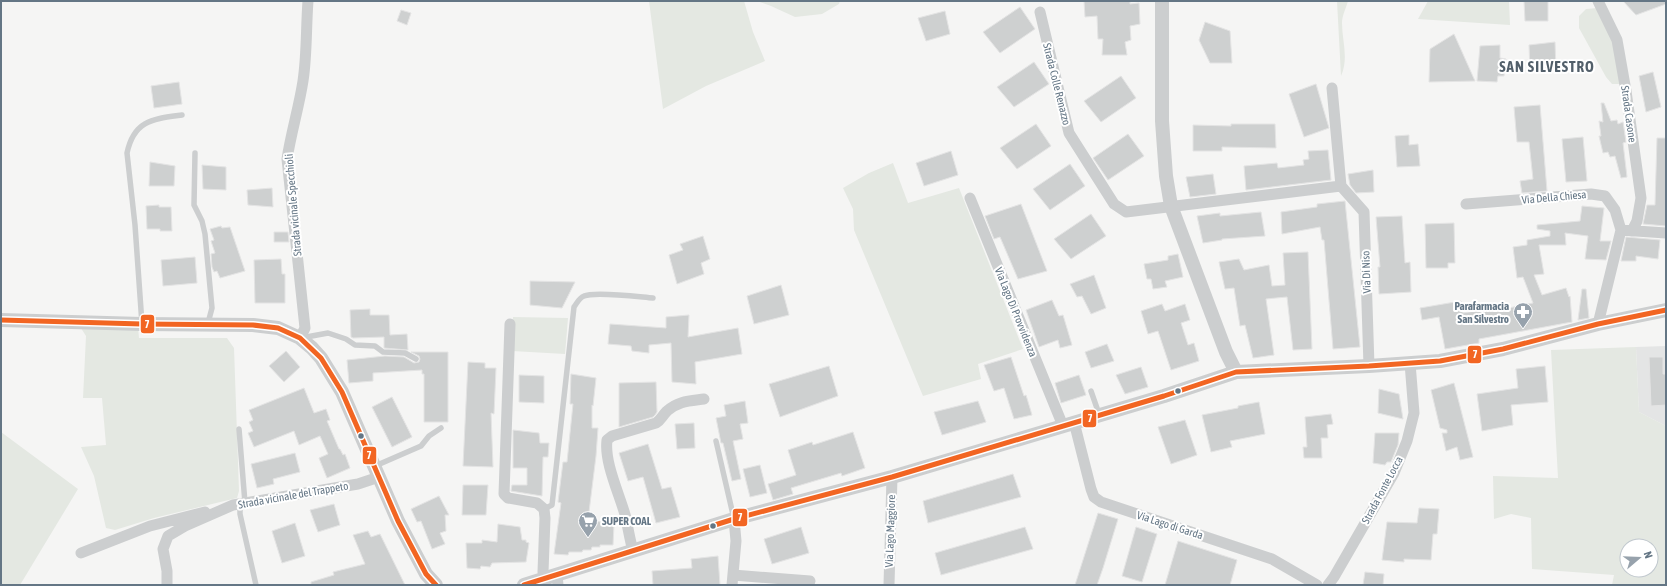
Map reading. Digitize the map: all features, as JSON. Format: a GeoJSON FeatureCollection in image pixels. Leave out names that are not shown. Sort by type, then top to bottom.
{"type":"FeatureCollection","features":[{"type":"Feature","properties":{"kind":"street","name":"Strada vicinale Specchioli"},"geometry":{"type":"LineString","coordinates":[[300,338],[305,328],[287,159],[290,136],[298,110],[303,79],[308,1]]}},
{"type":"Feature","properties":{"kind":"street"},"geometry":{"type":"LineString","coordinates":[[1162,1],[1162,121],[1166,176],[1171,206],[1226,352],[1236,372]]}},
{"type":"Feature","properties":{"kind":"street","name":"Strada Casone"},"geometry":{"type":"LineString","coordinates":[[1598,1],[1617,40],[1626,90],[1641,198],[1637,221],[1626,230]]}},
{"type":"Feature","properties":{"kind":"street","name":"Strada Colle Renazzo"},"geometry":{"type":"LineString","coordinates":[[1040,12],[1069,133],[1114,204],[1126,212],[1171,206]]}},
{"type":"Feature","properties":{"kind":"street"},"geometry":{"type":"LineString","coordinates":[[1171,206],[1341,186],[1332,88]]}},
{"type":"Feature","properties":{"kind":"street","name":"Via Di Niso"},"geometry":{"type":"LineString","coordinates":[[1341,186],[1364,212],[1369,366]]}},
{"type":"Feature","properties":{"kind":"street","name":"Via Della Chiesa"},"geometry":{"type":"LineString","coordinates":[[1466,204],[1591,194],[1605,196],[1626,230]]}},
{"type":"Feature","properties":{"kind":"street","name":"Via Lago Di Provvidenza"},"geometry":{"type":"LineString","coordinates":[[970,198],[1068,424]]}},
{"type":"Feature","properties":{"kind":"street"},"geometry":{"type":"LineString","coordinates":[[1598,324],[1626,230],[1666,233]]}},
{"type":"Feature","properties":{"kind":"street"},"geometry":{"type":"LineString","coordinates":[[524,585],[554,580],[633,551],[734,519],[892,477],[1236,372],[1410,364],[1473,356],[1598,324],[1666,310]]}},
{"type":"Feature","properties":{"kind":"street"},"geometry":{"type":"LineString","coordinates":[[1,320],[142,324],[266,325],[289,332],[300,338],[321,358],[342,392],[398,521],[421,565],[436,585]]}},
{"type":"Feature","properties":{"kind":"street"},"geometry":{"type":"LineString","coordinates":[[510,324],[504,494],[508,498],[537,503],[544,509],[543,572],[554,580]]}},
{"type":"Feature","properties":{"kind":"street","name":"Strada Fonte Locca"},"geometry":{"type":"LineString","coordinates":[[1332,582],[1394,473],[1407,441],[1414,413],[1410,364]]}},
{"type":"Feature","properties":{"kind":"street"},"geometry":{"type":"LineString","coordinates":[[633,551],[626,517],[614,481],[606,447],[607,440],[612,436],[656,424],[661,420],[666,412],[683,401],[704,399]]}},
{"type":"Feature","properties":{"kind":"street","name":"Via Lago di Garda"},"geometry":{"type":"LineString","coordinates":[[1068,424],[1094,497],[1101,502],[1272,559],[1317,585]]}},
{"type":"Feature","properties":{"kind":"street","name":"Strada vicinale del Trappeto"},"geometry":{"type":"LineString","coordinates":[[166,585],[167,572],[163,549],[168,536],[185,526],[239,504],[358,484],[376,472]]}},
{"type":"Feature","properties":{"kind":"street","name":"Via Lago Maggiore"},"geometry":{"type":"LineString","coordinates":[[889,585],[892,477]]}},
{"type":"Feature","properties":{"kind":"street"},"geometry":{"type":"LineString","coordinates":[[81,553],[150,526],[239,504]]}},
{"type":"Feature","properties":{"kind":"street"},"geometry":{"type":"LineString","coordinates":[[734,519],[736,541],[732,580],[810,581]]}},
{"type":"Feature","properties":{"kind":"lane"},"geometry":{"type":"LineString","coordinates":[[142,324],[135,225],[127,153],[129,143],[135,132],[146,123],[154,119],[182,115]]}},
{"type":"Feature","properties":{"kind":"lane"},"geometry":{"type":"LineString","coordinates":[[195,153],[194,205],[202,221],[205,234],[212,308],[207,324]]}},
{"type":"Feature","properties":{"kind":"lane"},"geometry":{"type":"LineString","coordinates":[[544,509],[552,504],[574,307],[578,300],[585,295],[653,298]]}},
{"type":"Feature","properties":{"kind":"lane"},"geometry":{"type":"LineString","coordinates":[[300,338],[328,333],[346,339],[355,344],[375,346],[383,352],[405,354],[416,359]]}},
{"type":"Feature","properties":{"kind":"lane"},"geometry":{"type":"LineString","coordinates":[[1091,391],[1099,415]]}},
{"type":"Feature","properties":{"kind":"lane"},"geometry":{"type":"LineString","coordinates":[[376,472],[421,446],[429,436],[441,428]]}},
{"type":"Feature","properties":{"kind":"lane"},"geometry":{"type":"LineString","coordinates":[[240,429],[240,514],[256,585]]}},
{"type":"Feature","properties":{"kind":"lane"},"geometry":{"type":"LineString","coordinates":[[716,441],[734,519]]}},
{"type":"Feature","properties":{"kind":"shaded area"},"geometry":{"type":"Polygon","coordinates":[[[649,1],[744,1],[753,32],[765,61],[706,86],[663,109],[649,1]]]}},
{"type":"Feature","properties":{"kind":"shaded area"},"geometry":{"type":"Polygon","coordinates":[[[757,1],[840,1],[839,4],[822,14],[795,17],[757,1]]]}},
{"type":"Feature","properties":{"kind":"shaded area"},"geometry":{"type":"Polygon","coordinates":[[[1337,1],[1348,1],[1342,20],[1345,63],[1341,76],[1337,1]]]}},
{"type":"Feature","properties":{"kind":"shaded area"},"geometry":{"type":"Polygon","coordinates":[[[1428,1],[1509,1],[1510,25],[1418,19],[1428,1]]]}},
{"type":"Feature","properties":{"kind":"shaded area"},"geometry":{"type":"Polygon","coordinates":[[[1598,8],[1615,42],[1623,84],[1612,84],[1606,77],[1579,28],[1579,16],[1586,9],[1598,8]]]}},
{"type":"Feature","properties":{"kind":"shaded area"},"geometry":{"type":"Polygon","coordinates":[[[893,163],[908,203],[959,188],[1023,349],[978,364],[981,379],[923,396],[854,230],[853,209],[843,188],[869,173],[893,163]]]}},
{"type":"Feature","properties":{"kind":"shaded area"},"geometry":{"type":"Polygon","coordinates":[[[513,317],[568,318],[565,354],[512,351],[513,317]]]}},
{"type":"Feature","properties":{"kind":"shaded area"},"geometry":{"type":"Polygon","coordinates":[[[79,325],[138,327],[139,338],[227,338],[234,348],[239,491],[237,498],[154,518],[115,530],[106,528],[94,476],[81,447],[106,445],[102,398],[83,398],[86,336],[79,325]]]}},
{"type":"Feature","properties":{"kind":"shaded area"},"geometry":{"type":"Polygon","coordinates":[[[1666,346],[1666,426],[1639,412],[1636,347],[1666,346]]]}},
{"type":"Feature","properties":{"kind":"shaded area"},"geometry":{"type":"Polygon","coordinates":[[[1636,347],[1639,412],[1666,426],[1666,585],[1612,585],[1614,575],[1532,569],[1531,518],[1511,514],[1494,519],[1493,476],[1558,478],[1551,350],[1636,347]]]}},
{"type":"Feature","properties":{"kind":"shaded area"},"geometry":{"type":"Polygon","coordinates":[[[1,432],[78,489],[20,585],[1,585],[1,432]]]}},
{"type":"Feature","properties":{"kind":"building"},"geometry":{"type":"Polygon","coordinates":[[[1084,1],[1130,1],[1130,4],[1139,3],[1140,24],[1130,26],[1131,40],[1125,42],[1127,55],[1102,55],[1103,39],[1098,39],[1097,16],[1085,17],[1084,1]]]}},
{"type":"Feature","properties":{"kind":"building"},"geometry":{"type":"Polygon","coordinates":[[[1524,1],[1548,1],[1548,21],[1525,21],[1524,1]]]}},
{"type":"Feature","properties":{"kind":"building"},"geometry":{"type":"Polygon","coordinates":[[[1623,1],[1666,1],[1666,4],[1636,15],[1623,1]]]}},
{"type":"Feature","properties":{"kind":"building"},"geometry":{"type":"Polygon","coordinates":[[[1020,7],[1035,29],[1000,53],[983,32],[1020,7]]]}},
{"type":"Feature","properties":{"kind":"building"},"geometry":{"type":"Polygon","coordinates":[[[401,10],[411,13],[407,25],[397,21],[401,10]]]}},
{"type":"Feature","properties":{"kind":"building"},"geometry":{"type":"Polygon","coordinates":[[[945,11],[950,34],[926,41],[918,18],[945,11]]]}},
{"type":"Feature","properties":{"kind":"building"},"geometry":{"type":"Polygon","coordinates":[[[1205,22],[1230,31],[1232,63],[1210,63],[1199,40],[1205,22]]]}},
{"type":"Feature","properties":{"kind":"building"},"geometry":{"type":"Polygon","coordinates":[[[1454,34],[1475,81],[1429,82],[1430,49],[1454,34]]]}},
{"type":"Feature","properties":{"kind":"building"},"geometry":{"type":"Polygon","coordinates":[[[1555,42],[1556,71],[1530,71],[1529,45],[1555,42]]]}},
{"type":"Feature","properties":{"kind":"building"},"geometry":{"type":"Polygon","coordinates":[[[1500,45],[1500,58],[1506,59],[1504,76],[1498,76],[1497,82],[1477,81],[1480,46],[1500,45]]]}},
{"type":"Feature","properties":{"kind":"building"},"geometry":{"type":"Polygon","coordinates":[[[1034,62],[1049,84],[1014,107],[997,87],[1034,62]]]}},
{"type":"Feature","properties":{"kind":"building"},"geometry":{"type":"Polygon","coordinates":[[[1653,72],[1661,107],[1646,112],[1639,76],[1653,72]]]}},
{"type":"Feature","properties":{"kind":"building"},"geometry":{"type":"Polygon","coordinates":[[[1121,76],[1136,98],[1101,122],[1084,101],[1121,76]]]}},
{"type":"Feature","properties":{"kind":"building"},"geometry":{"type":"Polygon","coordinates":[[[179,82],[182,104],[154,108],[151,86],[179,82]]]}},
{"type":"Feature","properties":{"kind":"building"},"geometry":{"type":"Polygon","coordinates":[[[1316,84],[1329,128],[1304,137],[1289,94],[1316,84]]]}},
{"type":"Feature","properties":{"kind":"building"},"geometry":{"type":"Polygon","coordinates":[[[1601,103],[1604,103],[1611,121],[1617,120],[1618,124],[1623,122],[1626,142],[1623,143],[1627,177],[1621,178],[1615,156],[1610,157],[1608,152],[1603,153],[1599,136],[1601,136],[1599,121],[1603,122],[1601,103]]]}},
{"type":"Feature","properties":{"kind":"building"},"geometry":{"type":"Polygon","coordinates":[[[1540,105],[1547,191],[1522,193],[1520,181],[1533,179],[1529,142],[1517,142],[1514,107],[1540,105]]]}},
{"type":"Feature","properties":{"kind":"building"},"geometry":{"type":"Polygon","coordinates":[[[1036,124],[1051,146],[1017,169],[1000,148],[1036,124]]]}},
{"type":"Feature","properties":{"kind":"building"},"geometry":{"type":"Polygon","coordinates":[[[1231,124],[1275,124],[1276,148],[1222,147],[1222,151],[1193,151],[1193,125],[1231,126],[1231,124]]]}},
{"type":"Feature","properties":{"kind":"building"},"geometry":{"type":"Polygon","coordinates":[[[1128,134],[1144,156],[1108,180],[1093,158],[1128,134]]]}},
{"type":"Feature","properties":{"kind":"building"},"geometry":{"type":"Polygon","coordinates":[[[1409,135],[1409,145],[1418,144],[1420,166],[1397,167],[1395,136],[1409,135]]]}},
{"type":"Feature","properties":{"kind":"building"},"geometry":{"type":"Polygon","coordinates":[[[1583,137],[1587,181],[1566,182],[1562,139],[1583,137]]]}},
{"type":"Feature","properties":{"kind":"building"},"geometry":{"type":"Polygon","coordinates":[[[1657,138],[1666,138],[1666,226],[1643,224],[1647,205],[1655,205],[1657,138]]]}},
{"type":"Feature","properties":{"kind":"building"},"geometry":{"type":"Polygon","coordinates":[[[1328,150],[1331,180],[1246,190],[1244,166],[1277,163],[1278,168],[1304,165],[1303,160],[1309,159],[1308,151],[1328,150]]]}},
{"type":"Feature","properties":{"kind":"building"},"geometry":{"type":"Polygon","coordinates":[[[951,151],[958,175],[924,186],[916,163],[951,151]]]}},
{"type":"Feature","properties":{"kind":"building"},"geometry":{"type":"Polygon","coordinates":[[[150,162],[175,166],[174,186],[149,186],[150,162]]]}},
{"type":"Feature","properties":{"kind":"building"},"geometry":{"type":"Polygon","coordinates":[[[1070,164],[1085,186],[1050,210],[1033,189],[1070,164]]]}},
{"type":"Feature","properties":{"kind":"building"},"geometry":{"type":"Polygon","coordinates":[[[202,165],[226,167],[226,190],[203,189],[202,165]]]}},
{"type":"Feature","properties":{"kind":"building"},"geometry":{"type":"Polygon","coordinates":[[[1373,170],[1374,192],[1356,193],[1350,185],[1348,174],[1373,170]]]}},
{"type":"Feature","properties":{"kind":"building"},"geometry":{"type":"Polygon","coordinates":[[[1213,174],[1216,194],[1190,197],[1186,177],[1213,174]]]}},
{"type":"Feature","properties":{"kind":"building"},"geometry":{"type":"Polygon","coordinates":[[[272,188],[273,207],[248,205],[247,190],[272,188]]]}},
{"type":"Feature","properties":{"kind":"building"},"geometry":{"type":"Polygon","coordinates":[[[1345,201],[1360,347],[1333,349],[1324,240],[1322,240],[1320,227],[1282,234],[1281,212],[1317,207],[1317,204],[1345,201]]]}},
{"type":"Feature","properties":{"kind":"building"},"geometry":{"type":"Polygon","coordinates":[[[1021,204],[1047,271],[1018,279],[1000,237],[994,239],[985,216],[1021,204]]]}},
{"type":"Feature","properties":{"kind":"building"},"geometry":{"type":"Polygon","coordinates":[[[159,205],[159,207],[171,207],[172,231],[147,229],[146,206],[159,205]]]}},
{"type":"Feature","properties":{"kind":"building"},"geometry":{"type":"Polygon","coordinates":[[[1582,206],[1604,208],[1600,241],[1611,241],[1606,260],[1585,259],[1588,236],[1565,233],[1566,245],[1539,245],[1544,274],[1534,275],[1542,295],[1566,288],[1569,297],[1570,296],[1572,322],[1479,339],[1479,343],[1445,349],[1439,317],[1422,320],[1420,308],[1461,301],[1463,313],[1493,308],[1494,311],[1533,303],[1523,277],[1517,278],[1513,247],[1527,245],[1527,240],[1550,236],[1550,231],[1537,229],[1537,225],[1580,221],[1582,206]]]}},
{"type":"Feature","properties":{"kind":"building"},"geometry":{"type":"Polygon","coordinates":[[[1261,212],[1265,236],[1222,239],[1203,243],[1197,216],[1220,213],[1220,216],[1261,212]]]}},
{"type":"Feature","properties":{"kind":"building"},"geometry":{"type":"Polygon","coordinates":[[[1091,214],[1106,236],[1071,259],[1054,239],[1091,214]]]}},
{"type":"Feature","properties":{"kind":"building"},"geometry":{"type":"Polygon","coordinates":[[[1402,216],[1405,263],[1410,262],[1411,292],[1379,294],[1378,267],[1380,267],[1376,217],[1402,216]]]}},
{"type":"Feature","properties":{"kind":"building"},"geometry":{"type":"Polygon","coordinates":[[[1454,223],[1455,263],[1448,263],[1448,268],[1426,268],[1425,224],[1454,223]]]}},
{"type":"Feature","properties":{"kind":"building"},"geometry":{"type":"Polygon","coordinates":[[[221,226],[222,228],[230,227],[245,271],[220,278],[217,271],[214,272],[212,267],[211,254],[215,253],[211,241],[214,240],[210,229],[221,226]]]}},
{"type":"Feature","properties":{"kind":"building"},"geometry":{"type":"Polygon","coordinates":[[[274,232],[288,232],[289,242],[274,242],[274,232]]]}},
{"type":"Feature","properties":{"kind":"building"},"geometry":{"type":"Polygon","coordinates":[[[703,236],[710,259],[701,263],[704,274],[677,284],[669,255],[683,250],[680,244],[703,236]]]}},
{"type":"Feature","properties":{"kind":"building"},"geometry":{"type":"Polygon","coordinates":[[[1626,237],[1660,240],[1658,259],[1636,256],[1636,261],[1621,261],[1626,237]]]}},
{"type":"Feature","properties":{"kind":"building"},"geometry":{"type":"Polygon","coordinates":[[[1308,252],[1312,349],[1293,350],[1287,297],[1266,299],[1274,355],[1253,358],[1245,325],[1240,326],[1234,288],[1225,289],[1219,262],[1239,259],[1244,270],[1269,265],[1272,286],[1285,285],[1283,253],[1308,252]]]}},
{"type":"Feature","properties":{"kind":"building"},"geometry":{"type":"Polygon","coordinates":[[[1178,254],[1183,277],[1165,281],[1167,287],[1153,289],[1151,279],[1147,279],[1144,264],[1168,260],[1168,256],[1178,254]]]}},
{"type":"Feature","properties":{"kind":"building"},"geometry":{"type":"Polygon","coordinates":[[[195,257],[197,283],[163,286],[161,260],[195,257]]]}},
{"type":"Feature","properties":{"kind":"building"},"geometry":{"type":"Polygon","coordinates":[[[281,259],[282,274],[285,274],[285,303],[255,303],[254,260],[281,259]]]}},
{"type":"Feature","properties":{"kind":"building"},"geometry":{"type":"Polygon","coordinates":[[[1094,275],[1106,308],[1091,314],[1082,296],[1077,297],[1070,284],[1094,275]]]}},
{"type":"Feature","properties":{"kind":"building"},"geometry":{"type":"Polygon","coordinates":[[[530,281],[575,282],[562,308],[530,305],[530,281]]]}},
{"type":"Feature","properties":{"kind":"building"},"geometry":{"type":"Polygon","coordinates":[[[781,285],[789,315],[754,324],[747,296],[781,285]]]}},
{"type":"Feature","properties":{"kind":"building"},"geometry":{"type":"Polygon","coordinates":[[[1582,289],[1586,289],[1589,318],[1578,320],[1582,289]]]}},
{"type":"Feature","properties":{"kind":"building"},"geometry":{"type":"Polygon","coordinates":[[[1052,300],[1059,316],[1063,315],[1072,345],[1060,348],[1058,340],[1039,347],[1026,310],[1052,300]]]}},
{"type":"Feature","properties":{"kind":"building"},"geometry":{"type":"Polygon","coordinates":[[[1162,304],[1165,311],[1185,304],[1190,320],[1181,323],[1188,345],[1194,343],[1199,361],[1171,370],[1158,331],[1148,334],[1141,311],[1162,304]]]}},
{"type":"Feature","properties":{"kind":"building"},"geometry":{"type":"Polygon","coordinates":[[[370,309],[370,315],[389,315],[390,335],[407,334],[408,350],[384,348],[384,337],[351,337],[350,310],[370,309]]]}},
{"type":"Feature","properties":{"kind":"building"},"geometry":{"type":"Polygon","coordinates":[[[689,315],[688,337],[738,328],[742,354],[695,362],[696,384],[672,382],[671,343],[649,345],[649,353],[632,351],[631,346],[608,344],[610,324],[666,328],[666,317],[689,315]]]}},
{"type":"Feature","properties":{"kind":"building"},"geometry":{"type":"Polygon","coordinates":[[[1107,344],[1114,361],[1091,368],[1085,352],[1107,344]]]}},
{"type":"Feature","properties":{"kind":"building"},"geometry":{"type":"Polygon","coordinates":[[[286,351],[300,367],[284,382],[269,366],[286,351]]]}},
{"type":"Feature","properties":{"kind":"building"},"geometry":{"type":"Polygon","coordinates":[[[411,352],[448,352],[448,422],[424,422],[424,374],[422,374],[422,370],[373,373],[373,381],[349,383],[347,360],[385,356],[404,357],[414,363],[419,362],[419,356],[411,352]]]}},
{"type":"Feature","properties":{"kind":"building"},"geometry":{"type":"Polygon","coordinates":[[[1011,357],[1032,415],[1014,419],[1004,388],[994,391],[984,365],[1011,357]]]}},
{"type":"Feature","properties":{"kind":"building"},"geometry":{"type":"Polygon","coordinates":[[[1649,357],[1663,357],[1663,374],[1666,374],[1666,405],[1651,406],[1649,357]]]}},
{"type":"Feature","properties":{"kind":"building"},"geometry":{"type":"Polygon","coordinates":[[[468,362],[485,363],[485,368],[496,368],[494,414],[491,413],[493,467],[463,466],[468,362]]]}},
{"type":"Feature","properties":{"kind":"building"},"geometry":{"type":"Polygon","coordinates":[[[829,366],[838,396],[780,417],[769,384],[829,366]]]}},
{"type":"Feature","properties":{"kind":"building"},"geometry":{"type":"Polygon","coordinates":[[[1545,366],[1548,402],[1511,405],[1513,425],[1482,431],[1477,394],[1518,388],[1516,369],[1545,366]]]}},
{"type":"Feature","properties":{"kind":"building"},"geometry":{"type":"Polygon","coordinates":[[[1141,367],[1148,387],[1125,394],[1116,375],[1141,367]]]}},
{"type":"Feature","properties":{"kind":"building"},"geometry":{"type":"Polygon","coordinates":[[[571,374],[596,378],[593,406],[592,405],[592,428],[598,428],[588,520],[614,524],[613,545],[600,545],[600,547],[592,547],[591,550],[569,552],[568,555],[554,554],[561,503],[558,502],[563,462],[567,462],[573,404],[570,404],[571,374]]]}},
{"type":"Feature","properties":{"kind":"building"},"geometry":{"type":"Polygon","coordinates":[[[519,375],[544,376],[544,403],[519,402],[519,375]]]}},
{"type":"Feature","properties":{"kind":"building"},"geometry":{"type":"Polygon","coordinates":[[[1079,375],[1086,395],[1061,403],[1055,383],[1079,375]]]}},
{"type":"Feature","properties":{"kind":"building"},"geometry":{"type":"Polygon","coordinates":[[[656,382],[657,412],[655,415],[653,417],[619,427],[619,383],[656,382]]]}},
{"type":"Feature","properties":{"kind":"building"},"geometry":{"type":"Polygon","coordinates":[[[1454,383],[1473,457],[1460,460],[1457,447],[1446,451],[1442,433],[1447,433],[1447,430],[1440,428],[1431,390],[1454,383]]]}},
{"type":"Feature","properties":{"kind":"building"},"geometry":{"type":"Polygon","coordinates":[[[304,388],[314,413],[326,409],[330,420],[327,421],[339,449],[343,455],[345,454],[350,468],[327,478],[319,458],[328,454],[320,436],[299,445],[294,431],[254,447],[248,433],[253,431],[249,422],[253,420],[249,410],[304,388]]]}},
{"type":"Feature","properties":{"kind":"building"},"geometry":{"type":"Polygon","coordinates":[[[1379,389],[1399,394],[1403,419],[1378,413],[1379,389]]]}},
{"type":"Feature","properties":{"kind":"building"},"geometry":{"type":"Polygon","coordinates":[[[392,397],[412,437],[392,447],[372,407],[392,397]]]}},
{"type":"Feature","properties":{"kind":"building"},"geometry":{"type":"Polygon","coordinates":[[[745,401],[748,423],[740,424],[743,439],[733,441],[741,479],[732,481],[723,443],[721,443],[716,418],[726,416],[724,405],[745,401]]]}},
{"type":"Feature","properties":{"kind":"building"},"geometry":{"type":"Polygon","coordinates":[[[978,401],[986,422],[942,435],[934,412],[978,401]]]}},
{"type":"Feature","properties":{"kind":"building"},"geometry":{"type":"Polygon","coordinates":[[[1259,402],[1265,434],[1230,441],[1232,447],[1211,452],[1202,415],[1259,402]]]}},
{"type":"Feature","properties":{"kind":"building"},"geometry":{"type":"Polygon","coordinates":[[[1331,414],[1333,424],[1327,425],[1328,438],[1321,438],[1322,458],[1304,458],[1303,447],[1307,447],[1305,417],[1331,414]]]}},
{"type":"Feature","properties":{"kind":"building"},"geometry":{"type":"Polygon","coordinates":[[[1185,420],[1197,455],[1171,464],[1158,427],[1185,420]]]}},
{"type":"Feature","properties":{"kind":"building"},"geometry":{"type":"Polygon","coordinates":[[[694,423],[695,448],[677,449],[675,424],[694,423]]]}},
{"type":"Feature","properties":{"kind":"building"},"geometry":{"type":"Polygon","coordinates":[[[513,430],[539,433],[540,443],[549,443],[548,457],[543,457],[542,496],[511,491],[512,485],[527,485],[527,468],[513,468],[513,430]]]}},
{"type":"Feature","properties":{"kind":"building"},"geometry":{"type":"Polygon","coordinates":[[[853,432],[865,468],[842,476],[841,473],[791,488],[793,494],[773,500],[768,484],[796,475],[788,450],[812,442],[813,445],[853,432]]]}},
{"type":"Feature","properties":{"kind":"building"},"geometry":{"type":"Polygon","coordinates":[[[1375,433],[1399,433],[1398,445],[1391,462],[1387,462],[1385,465],[1373,463],[1375,433]]]}},
{"type":"Feature","properties":{"kind":"building"},"geometry":{"type":"Polygon","coordinates":[[[648,444],[662,489],[671,487],[680,517],[656,523],[643,477],[628,481],[619,453],[648,444]]]}},
{"type":"Feature","properties":{"kind":"building"},"geometry":{"type":"Polygon","coordinates":[[[295,453],[300,472],[273,479],[274,484],[257,488],[251,464],[295,453]]]}},
{"type":"Feature","properties":{"kind":"building"},"geometry":{"type":"Polygon","coordinates":[[[760,465],[767,493],[750,497],[743,469],[760,465]]]}},
{"type":"Feature","properties":{"kind":"building"},"geometry":{"type":"Polygon","coordinates":[[[1013,474],[1021,497],[928,523],[923,501],[1013,474]]]}},
{"type":"Feature","properties":{"kind":"building"},"geometry":{"type":"Polygon","coordinates":[[[463,485],[488,485],[486,515],[462,515],[463,485]]]}},
{"type":"Feature","properties":{"kind":"building"},"geometry":{"type":"Polygon","coordinates":[[[439,496],[449,515],[445,515],[446,531],[440,533],[445,544],[432,549],[421,521],[417,522],[411,509],[439,496]]]}},
{"type":"Feature","properties":{"kind":"building"},"geometry":{"type":"Polygon","coordinates":[[[334,504],[340,525],[318,532],[310,510],[334,504]]]}},
{"type":"Feature","properties":{"kind":"building"},"geometry":{"type":"Polygon","coordinates":[[[1419,508],[1439,509],[1437,534],[1433,534],[1431,560],[1404,559],[1404,562],[1382,560],[1387,522],[1417,523],[1419,508]]]}},
{"type":"Feature","properties":{"kind":"building"},"geometry":{"type":"Polygon","coordinates":[[[1098,513],[1118,519],[1103,568],[1097,585],[1075,585],[1098,513]]]}},
{"type":"Feature","properties":{"kind":"building"},"geometry":{"type":"Polygon","coordinates":[[[295,523],[305,556],[282,563],[272,531],[295,523]]]}},
{"type":"Feature","properties":{"kind":"building"},"geometry":{"type":"Polygon","coordinates":[[[498,524],[520,527],[522,540],[526,540],[526,542],[529,543],[526,562],[492,563],[490,567],[481,566],[480,569],[467,568],[466,543],[482,543],[482,540],[497,542],[498,524]]]}},
{"type":"Feature","properties":{"kind":"building"},"geometry":{"type":"Polygon","coordinates":[[[801,527],[809,553],[772,564],[764,539],[801,527]]]}},
{"type":"Feature","properties":{"kind":"building"},"geometry":{"type":"Polygon","coordinates":[[[1025,527],[1033,549],[941,575],[935,553],[1025,527]]]}},
{"type":"Feature","properties":{"kind":"building"},"geometry":{"type":"Polygon","coordinates":[[[1136,527],[1157,534],[1142,582],[1122,576],[1136,527]]]}},
{"type":"Feature","properties":{"kind":"building"},"geometry":{"type":"Polygon","coordinates":[[[368,531],[371,537],[380,534],[405,585],[311,585],[311,582],[334,575],[333,572],[365,564],[353,535],[368,531]]]}},
{"type":"Feature","properties":{"kind":"building"},"geometry":{"type":"Polygon","coordinates":[[[1178,541],[1237,560],[1230,585],[1165,585],[1178,541]]]}},
{"type":"Feature","properties":{"kind":"building"},"geometry":{"type":"Polygon","coordinates":[[[718,556],[720,585],[653,585],[652,571],[692,568],[691,559],[718,556]]]}},
{"type":"Feature","properties":{"kind":"building"},"geometry":{"type":"Polygon","coordinates":[[[1365,572],[1384,574],[1383,585],[1363,585],[1365,572]]]}},
{"type":"Feature","properties":{"kind":"transit line","name":"7"},"geometry":{"type":"LineString","coordinates":[[524,585],[734,519],[892,477],[1164,396],[1236,372],[1440,361],[1503,349],[1598,324],[1666,310]]}},
{"type":"Feature","properties":{"kind":"transit line","name":"7"},"geometry":{"type":"LineString","coordinates":[[1,320],[142,324],[253,325],[278,328],[300,338],[321,358],[342,392],[398,521],[426,574],[436,585]]}},
{"type":"Feature","properties":{"kind":"place","name":"Parafarmacia San Silvestro"},"geometry":{"type":"Point","coordinates":[1523,329]}},
{"type":"Feature","properties":{"kind":"place","name":"SUPER COAL"},"geometry":{"type":"Point","coordinates":[588,538]}},
{"type":"Feature","properties":{"kind":"district","name":"SAN SILVESTRO"},"geometry":{"type":"Point","coordinates":[1547,67]}}]}
